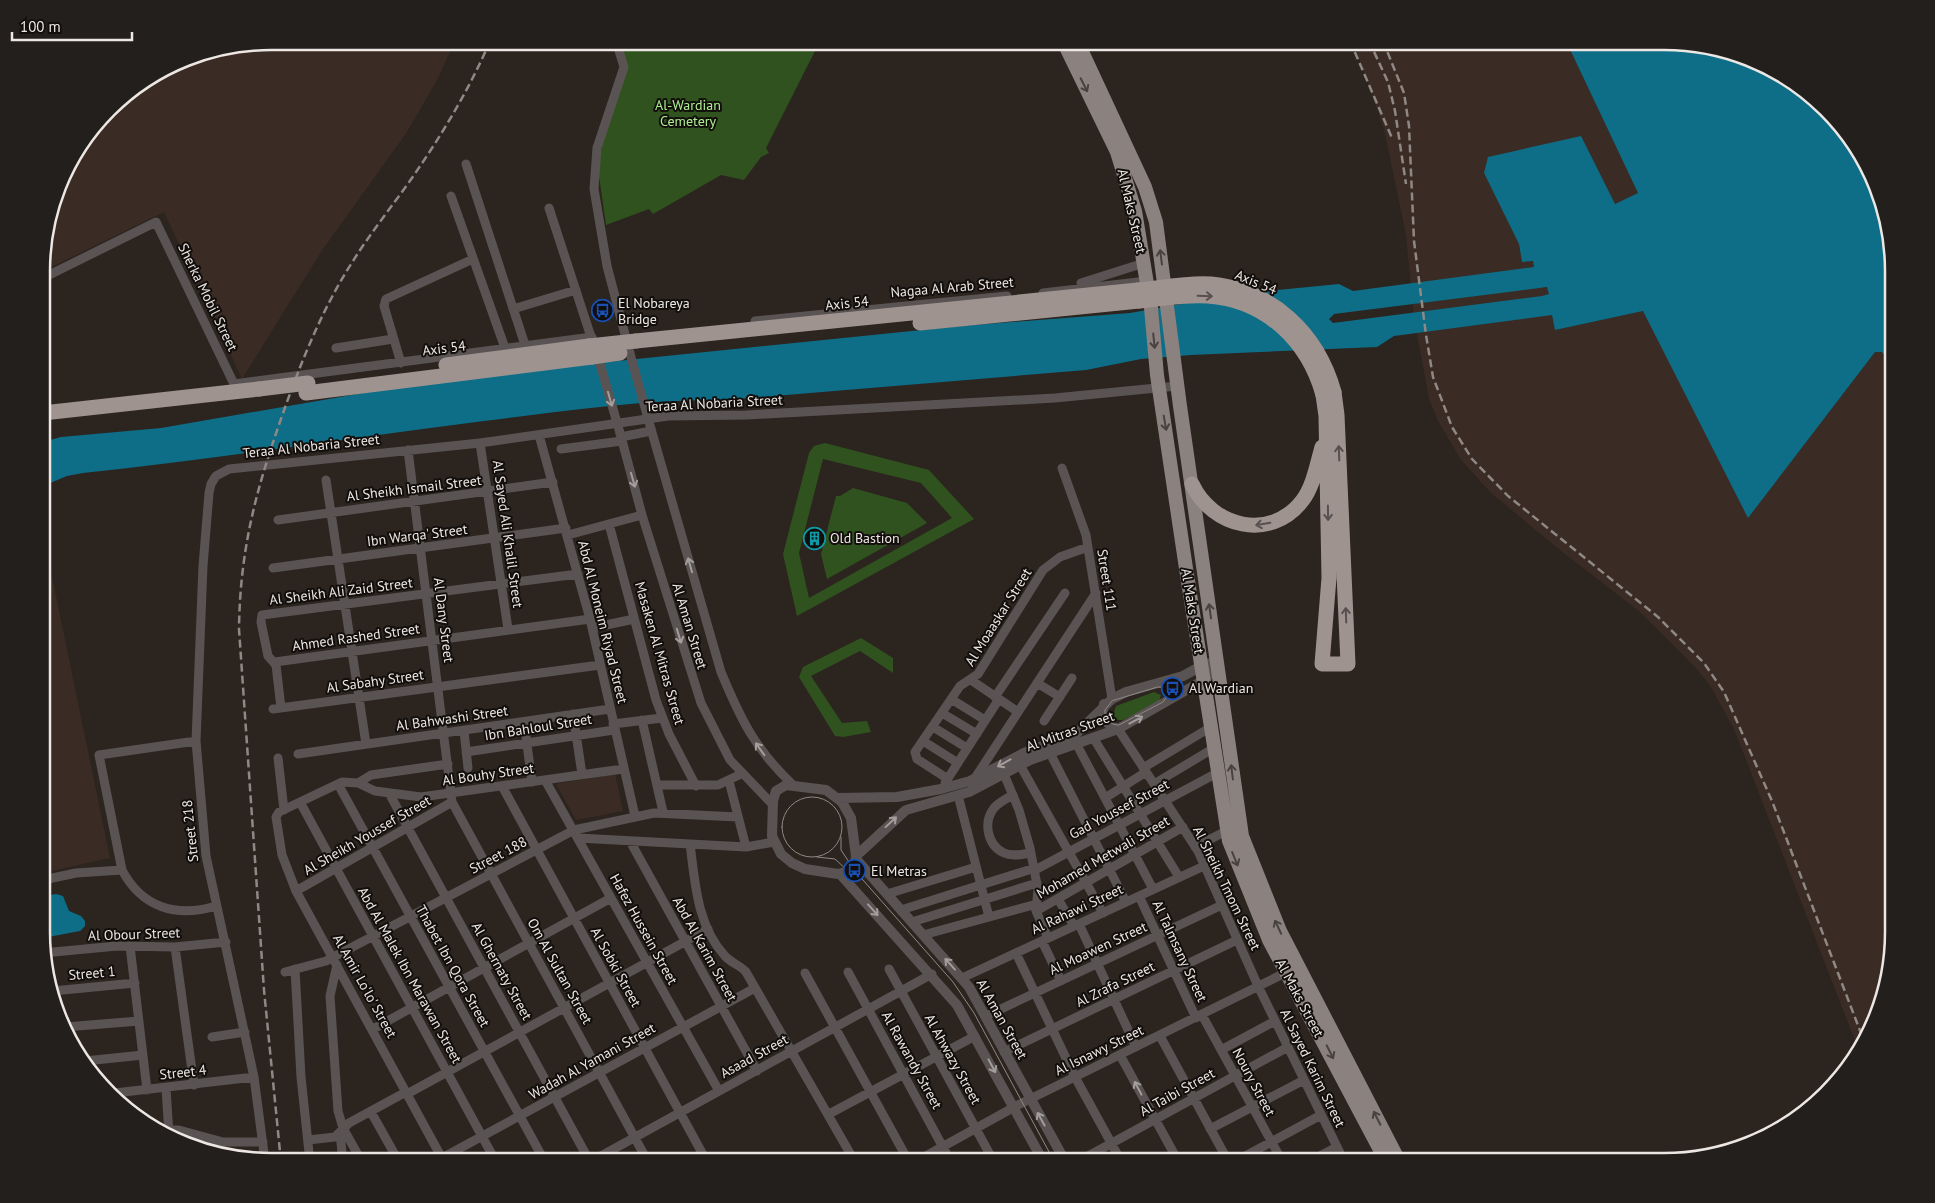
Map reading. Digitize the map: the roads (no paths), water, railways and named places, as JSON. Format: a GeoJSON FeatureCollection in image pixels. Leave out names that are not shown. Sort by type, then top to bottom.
{"type":"FeatureCollection","features":[{"type":"Feature","properties":{"kind":"highway","name":"Axis 54"},"geometry":{"type":"LineString","coordinates":[[50,422],[593,351],[635,351],[1144,295],[1209,296],[1229,299],[1255,308],[1280,324],[1296,340],[1329,394],[1337,415],[1348,664],[1322,664],[1329,578],[1327,434],[1329,394]]}},
{"type":"Feature","properties":{"kind":"highway","name":"Axis 54"},"geometry":{"type":"LineString","coordinates":[[50,412],[258,394]]}},
{"type":"Feature","properties":{"kind":"highway"},"geometry":{"type":"LineString","coordinates":[[1192,484],[1204,504],[1226,520],[1254,526],[1272,523],[1296,508],[1308,493],[1327,434]]}},
{"type":"Feature","properties":{"kind":"main road","name":"Al Maks Street"},"geometry":{"type":"LineString","coordinates":[[1070,50],[1078,59],[1153,208],[1240,826],[1245,846],[1272,913],[1292,970],[1382,1153]]}},
{"type":"Feature","properties":{"kind":"main road","name":"Al Maks Street"},"geometry":{"type":"LineString","coordinates":[[1078,50],[1078,59],[1123,167],[1135,211],[1144,263],[1144,295],[1226,830],[1232,850],[1264,927],[1292,970],[1395,1153]]}},
{"type":"Feature","properties":{"kind":"main road"},"geometry":{"type":"LineString","coordinates":[[1187,575],[1204,572]]}},
{"type":"Feature","properties":{"kind":"street","name":"Al Aman Street"},"geometry":{"type":"LineString","coordinates":[[619,50],[624,67],[597,148],[594,189],[607,266],[635,351],[651,430],[721,672],[732,698],[760,751],[793,785]]}},
{"type":"Feature","properties":{"kind":"street"},"geometry":{"type":"LineString","coordinates":[[466,164],[524,345]]}},
{"type":"Feature","properties":{"kind":"street"},"geometry":{"type":"LineString","coordinates":[[451,196],[505,348]]}},
{"type":"Feature","properties":{"kind":"street","name":"Al Aman Street"},"geometry":{"type":"LineString","coordinates":[[549,208],[576,290],[593,351],[621,437],[642,515],[701,703],[720,744],[742,774],[773,805]]}},
{"type":"Feature","properties":{"kind":"street","name":"Sherka Mobil Street"},"geometry":{"type":"LineString","coordinates":[[50,275],[156,222],[234,384],[401,363]]}},
{"type":"Feature","properties":{"kind":"street"},"geometry":{"type":"LineString","coordinates":[[473,259],[386,299],[384,306],[401,363],[524,345],[593,351]]}},
{"type":"Feature","properties":{"kind":"street","name":"Nagaa Al Arab Street"},"geometry":{"type":"LineString","coordinates":[[755,321],[907,304],[1031,295],[1062,290],[1144,263]]}},
{"type":"Feature","properties":{"kind":"street"},"geometry":{"type":"LineString","coordinates":[[513,309],[576,290]]}},
{"type":"Feature","properties":{"kind":"street","name":"Nagaa Al Arab Street"},"geometry":{"type":"LineString","coordinates":[[1062,290],[1144,295]]}},
{"type":"Feature","properties":{"kind":"street"},"geometry":{"type":"LineString","coordinates":[[336,348],[393,339]]}},
{"type":"Feature","properties":{"kind":"street","name":"Teraa Al Nobaria Street"},"geometry":{"type":"LineString","coordinates":[[209,493],[211,484],[216,476],[229,469],[539,435],[668,416],[746,415],[1045,399],[1158,381],[1177,386]]}},
{"type":"Feature","properties":{"kind":"street"},"geometry":{"type":"LineString","coordinates":[[561,449],[651,430]]}},
{"type":"Feature","properties":{"kind":"street","name":"Abd Al Moneim Riyad Street"},"geometry":{"type":"LineString","coordinates":[[539,435],[591,624],[635,816]]}},
{"type":"Feature","properties":{"kind":"street","name":"Al Sayed Ali Khalil Street"},"geometry":{"type":"LineString","coordinates":[[480,442],[508,629]]}},
{"type":"Feature","properties":{"kind":"street","name":"Al Dany Street"},"geometry":{"type":"LineString","coordinates":[[408,450],[451,798]]}},
{"type":"Feature","properties":{"kind":"street","name":"Street 111"},"geometry":{"type":"LineString","coordinates":[[1062,468],[1083,524],[1088,547],[1096,592],[1108,702]]}},
{"type":"Feature","properties":{"kind":"street"},"geometry":{"type":"LineString","coordinates":[[326,480],[366,744]]}},
{"type":"Feature","properties":{"kind":"street","name":"Al Sheikh Ismail Street"},"geometry":{"type":"LineString","coordinates":[[278,520],[488,493],[552,482]]}},
{"type":"Feature","properties":{"kind":"street","name":"Street 218"},"geometry":{"type":"LineString","coordinates":[[209,493],[203,566],[196,741],[203,834],[216,906],[226,942],[254,1077],[264,1153]]}},
{"type":"Feature","properties":{"kind":"street","name":"Ibn Warqa' Street"},"geometry":{"type":"LineString","coordinates":[[273,568],[494,539],[567,532],[642,515]]}},
{"type":"Feature","properties":{"kind":"street","name":"Masaken Al Mitras Street"},"geometry":{"type":"LineString","coordinates":[[609,524],[662,718],[696,786]]}},
{"type":"Feature","properties":{"kind":"street","name":"Al Moaaskar Street"},"geometry":{"type":"LineString","coordinates":[[923,741],[962,683],[971,680],[978,674],[1043,570],[1060,557],[1088,547]]}},
{"type":"Feature","properties":{"kind":"street","name":"Al Sheikh Ali Zaid Street"},"geometry":{"type":"LineString","coordinates":[[275,662],[269,659],[261,622],[262,616],[265,614],[578,574]]}},
{"type":"Feature","properties":{"kind":"street"},"geometry":{"type":"LineString","coordinates":[[975,778],[1096,592]]}},
{"type":"Feature","properties":{"kind":"street"},"geometry":{"type":"LineString","coordinates":[[942,789],[977,734],[997,698],[1065,593]]}},
{"type":"Feature","properties":{"kind":"street","name":"Ahmed Rashed Street"},"geometry":{"type":"LineString","coordinates":[[275,662],[508,629],[591,624],[634,619]]}},
{"type":"Feature","properties":{"kind":"street","name":"Al Sabahy Street"},"geometry":{"type":"LineString","coordinates":[[275,662],[277,708],[600,665]]}},
{"type":"Feature","properties":{"kind":"street","name":"Al Mitras Street"},"geometry":{"type":"LineString","coordinates":[[838,798],[878,798],[908,795],[942,789],[975,778],[1024,753],[1070,737],[1088,723],[1108,702],[1183,676],[1213,671],[1218,662]]}},
{"type":"Feature","properties":{"kind":"street","name":"Al Mitras Street"},"geometry":{"type":"LineString","coordinates":[[856,858],[900,814],[912,807],[981,787],[1020,765],[1118,729],[1203,673]]}},
{"type":"Feature","properties":{"kind":"street"},"geometry":{"type":"LineString","coordinates":[[1044,721],[1072,678]]}},
{"type":"Feature","properties":{"kind":"street"},"geometry":{"type":"LineString","coordinates":[[971,680],[1018,712]]}},
{"type":"Feature","properties":{"kind":"street"},"geometry":{"type":"LineString","coordinates":[[1037,682],[1060,697]]}},
{"type":"Feature","properties":{"kind":"street"},"geometry":{"type":"LineString","coordinates":[[951,700],[985,720]]}},
{"type":"Feature","properties":{"kind":"street"},"geometry":{"type":"LineString","coordinates":[[1108,702],[1103,711],[1106,720],[1118,729]]}},
{"type":"Feature","properties":{"kind":"street","name":"Al Bahwashi Street"},"geometry":{"type":"LineString","coordinates":[[298,754],[610,709]]}},
{"type":"Feature","properties":{"kind":"street"},"geometry":{"type":"LineString","coordinates":[[942,713],[977,734]]}},
{"type":"Feature","properties":{"kind":"street"},"geometry":{"type":"LineString","coordinates":[[573,714],[582,774]]}},
{"type":"Feature","properties":{"kind":"street","name":"Ibn Bahloul Street"},"geometry":{"type":"LineString","coordinates":[[466,752],[576,735],[642,720],[662,718]]}},
{"type":"Feature","properties":{"kind":"street"},"geometry":{"type":"LineString","coordinates":[[642,720],[663,812]]}},
{"type":"Feature","properties":{"kind":"street"},"geometry":{"type":"LineString","coordinates":[[524,722],[532,782]]}},
{"type":"Feature","properties":{"kind":"street"},"geometry":{"type":"LineString","coordinates":[[933,727],[967,748]]}},
{"type":"Feature","properties":{"kind":"street"},"geometry":{"type":"LineString","coordinates":[[1105,798],[1211,727]]}},
{"type":"Feature","properties":{"kind":"street","name":"Al Sheikh Tmom Street"},"geometry":{"type":"LineString","coordinates":[[1118,729],[1195,847],[1258,986]]}},
{"type":"Feature","properties":{"kind":"street"},"geometry":{"type":"LineString","coordinates":[[464,730],[468,768]]}},
{"type":"Feature","properties":{"kind":"street"},"geometry":{"type":"LineString","coordinates":[[1094,739],[1179,877]]}},
{"type":"Feature","properties":{"kind":"street"},"geometry":{"type":"LineString","coordinates":[[196,741],[99,755],[122,870],[139,893],[163,907],[189,912],[216,906]]}},
{"type":"Feature","properties":{"kind":"street"},"geometry":{"type":"LineString","coordinates":[[948,779],[916,757],[915,752],[923,741],[958,763]]}},
{"type":"Feature","properties":{"kind":"street"},"geometry":{"type":"LineString","coordinates":[[1077,745],[1153,889]]}},
{"type":"Feature","properties":{"kind":"street"},"geometry":{"type":"LineString","coordinates":[[1154,784],[1214,748]]}},
{"type":"Feature","properties":{"kind":"street"},"geometry":{"type":"LineString","coordinates":[[1050,753],[1126,902]]}},
{"type":"Feature","properties":{"kind":"street"},"geometry":{"type":"LineString","coordinates":[[278,758],[284,810],[338,784],[346,782],[358,783],[371,775],[448,764]]}},
{"type":"Feature","properties":{"kind":"street"},"geometry":{"type":"LineString","coordinates":[[1020,765],[1103,913]]}},
{"type":"Feature","properties":{"kind":"street","name":"Al Bouhy Street"},"geometry":{"type":"LineString","coordinates":[[358,783],[370,789],[389,793],[451,798],[502,786],[623,768]]}},
{"type":"Feature","properties":{"kind":"street","name":"Gad Youssef Street"},"geometry":{"type":"LineString","coordinates":[[901,910],[1035,869],[1217,772]]}},
{"type":"Feature","properties":{"kind":"street"},"geometry":{"type":"LineString","coordinates":[[657,785],[718,785],[742,774]]}},
{"type":"Feature","properties":{"kind":"street"},"geometry":{"type":"LineString","coordinates":[[1004,774],[1032,853],[1037,883],[1036,908],[1045,939],[1061,981]]}},
{"type":"Feature","properties":{"kind":"street","name":"Hafez Hussein Street"},"geometry":{"type":"LineString","coordinates":[[545,780],[719,1091]]}},
{"type":"Feature","properties":{"kind":"street"},"geometry":{"type":"LineString","coordinates":[[730,781],[746,847]]}},
{"type":"Feature","properties":{"kind":"street","name":"Thabet Ibn Qora Street"},"geometry":{"type":"LineString","coordinates":[[338,784],[539,1153]]}},
{"type":"Feature","properties":{"kind":"street"},"geometry":{"type":"LineString","coordinates":[[786,785],[793,785],[826,790],[838,798],[851,818],[856,858],[849,871],[840,874],[798,866],[786,859],[774,842],[772,830],[773,797],[777,789],[786,785]]}},
{"type":"Feature","properties":{"kind":"street","name":"Al Sobki Street"},"geometry":{"type":"LineString","coordinates":[[502,786],[702,1153]]}},
{"type":"Feature","properties":{"kind":"street","name":"Al Ghernaty Street"},"geometry":{"type":"LineString","coordinates":[[389,793],[585,1153]]}},
{"type":"Feature","properties":{"kind":"street"},"geometry":{"type":"LineString","coordinates":[[908,795],[912,807]]}},
{"type":"Feature","properties":{"kind":"street"},"geometry":{"type":"LineString","coordinates":[[958,795],[989,917]]}},
{"type":"Feature","properties":{"kind":"street"},"geometry":{"type":"LineString","coordinates":[[1013,795],[994,808],[988,824],[988,833],[991,841],[1004,853],[1012,855],[1032,853]]}},
{"type":"Feature","properties":{"kind":"street","name":"Al Sheikh Youssef Street"},"geometry":{"type":"LineString","coordinates":[[296,891],[408,827],[451,798]]}},
{"type":"Feature","properties":{"kind":"street","name":"Om Al Sultan Street"},"geometry":{"type":"LineString","coordinates":[[451,798],[643,1153]]}},
{"type":"Feature","properties":{"kind":"street","name":"Abd Al Malek Ibn Marawan Street"},"geometry":{"type":"LineString","coordinates":[[300,802],[491,1153]]}},
{"type":"Feature","properties":{"kind":"street","name":"Al Amir Lo'lo' Street"},"geometry":{"type":"LineString","coordinates":[[284,810],[277,813],[276,819],[282,855],[296,891],[439,1153]]}},
{"type":"Feature","properties":{"kind":"street","name":"Street 188"},"geometry":{"type":"LineString","coordinates":[[285,972],[335,962],[374,936],[536,850],[576,834],[635,816],[663,812],[738,817]]}},
{"type":"Feature","properties":{"kind":"street"},"geometry":{"type":"LineString","coordinates":[[1195,847],[1226,830],[1240,826]]}},
{"type":"Feature","properties":{"kind":"street","name":"Mohamed Metwali Street"},"geometry":{"type":"LineString","coordinates":[[923,935],[989,917],[1036,908],[1058,899],[1183,827]]}},
{"type":"Feature","properties":{"kind":"street"},"geometry":{"type":"LineString","coordinates":[[576,834],[630,841],[746,847],[774,842]]}},
{"type":"Feature","properties":{"kind":"street","name":"Abd Al Karim Street"},"geometry":{"type":"LineString","coordinates":[[630,841],[757,1071]]}},
{"type":"Feature","properties":{"kind":"street"},"geometry":{"type":"LineString","coordinates":[[690,844],[699,904],[708,929],[725,956],[743,968],[850,1153]]}},
{"type":"Feature","properties":{"kind":"street","name":"Al Aman Street"},"geometry":{"type":"LineString","coordinates":[[856,858],[962,978],[986,1016],[1060,1153]]}},
{"type":"Feature","properties":{"kind":"street","name":"Al Rahawi Street"},"geometry":{"type":"LineString","coordinates":[[962,978],[1204,866]]}},
{"type":"Feature","properties":{"kind":"street"},"geometry":{"type":"LineString","coordinates":[[887,894],[976,867]]}},
{"type":"Feature","properties":{"kind":"street"},"geometry":{"type":"LineString","coordinates":[[50,879],[76,873],[122,870]]}},
{"type":"Feature","properties":{"kind":"street"},"geometry":{"type":"LineString","coordinates":[[840,874],[932,974],[957,1005],[1038,1153]]}},
{"type":"Feature","properties":{"kind":"street"},"geometry":{"type":"LineString","coordinates":[[912,922],[1037,883]]}},
{"type":"Feature","properties":{"kind":"street","name":"Al Talmsany Street"},"geometry":{"type":"LineString","coordinates":[[1139,896],[1174,970],[1199,1016]]}},
{"type":"Feature","properties":{"kind":"street"},"geometry":{"type":"LineString","coordinates":[[372,1029],[611,898]]}},
{"type":"Feature","properties":{"kind":"street"},"geometry":{"type":"LineString","coordinates":[[1058,899],[1077,925],[1136,1047]]}},
{"type":"Feature","properties":{"kind":"street","name":"Al Moawen Street"},"geometry":{"type":"LineString","coordinates":[[986,1016],[1222,905]]}},
{"type":"Feature","properties":{"kind":"street"},"geometry":{"type":"LineString","coordinates":[[308,1140],[335,1136],[341,1130],[371,1112],[520,1033],[708,929]]}},
{"type":"Feature","properties":{"kind":"street","name":"Al Zrafa Street"},"geometry":{"type":"LineString","coordinates":[[1004,1052],[1238,940]]}},
{"type":"Feature","properties":{"kind":"street","name":"Al Obour Street"},"geometry":{"type":"LineString","coordinates":[[51,952],[130,946],[175,946],[226,942]]}},
{"type":"Feature","properties":{"kind":"street"},"geometry":{"type":"LineString","coordinates":[[130,946],[147,1090]]}},
{"type":"Feature","properties":{"kind":"street"},"geometry":{"type":"LineString","coordinates":[[175,946],[194,1085]]}},
{"type":"Feature","properties":{"kind":"street"},"geometry":{"type":"LineString","coordinates":[[1016,953],[1075,1077],[1116,1153]]}},
{"type":"Feature","properties":{"kind":"street"},"geometry":{"type":"LineString","coordinates":[[335,962],[330,996],[342,1153]]}},
{"type":"Feature","properties":{"kind":"street"},"geometry":{"type":"LineString","coordinates":[[295,969],[301,1077],[309,1153]]}},
{"type":"Feature","properties":{"kind":"street","name":"Al Ahwazy Street"},"geometry":{"type":"LineString","coordinates":[[889,970],[989,1153]]}},
{"type":"Feature","properties":{"kind":"street","name":"Al Isnawy Street"},"geometry":{"type":"LineString","coordinates":[[931,1153],[1030,1099],[1292,970]]}},
{"type":"Feature","properties":{"kind":"street","name":"Al Rawandy Street"},"geometry":{"type":"LineString","coordinates":[[848,972],[946,1153]]}},
{"type":"Feature","properties":{"kind":"street"},"geometry":{"type":"LineString","coordinates":[[805,974],[903,1153]]}},
{"type":"Feature","properties":{"kind":"street","name":"Asaad Street"},"geometry":{"type":"LineString","coordinates":[[606,1153],[932,974]]}},
{"type":"Feature","properties":{"kind":"street","name":"Street 1"},"geometry":{"type":"LineString","coordinates":[[58,990],[134,983]]}},
{"type":"Feature","properties":{"kind":"street","name":"Al Sayed Karim Street"},"geometry":{"type":"LineString","coordinates":[[1258,986],[1340,1153]]}},
{"type":"Feature","properties":{"kind":"street","name":"Wadah Al Yamani Street"},"geometry":{"type":"LineString","coordinates":[[454,1153],[482,1136],[755,988]]}},
{"type":"Feature","properties":{"kind":"street","name":"Noury Street"},"geometry":{"type":"LineString","coordinates":[[1199,1016],[1221,1050],[1277,1153]]}},
{"type":"Feature","properties":{"kind":"street"},"geometry":{"type":"LineString","coordinates":[[71,1026],[139,1021]]}},
{"type":"Feature","properties":{"kind":"street"},"geometry":{"type":"LineString","coordinates":[[1221,1050],[1275,1021]]}},
{"type":"Feature","properties":{"kind":"street"},"geometry":{"type":"LineString","coordinates":[[212,1037],[245,1032]]}},
{"type":"Feature","properties":{"kind":"street"},"geometry":{"type":"LineString","coordinates":[[829,1114],[975,1036]]}},
{"type":"Feature","properties":{"kind":"street"},"geometry":{"type":"LineString","coordinates":[[1160,1036],[1224,1153]]}},
{"type":"Feature","properties":{"kind":"street","name":"Al Taibi Street"},"geometry":{"type":"LineString","coordinates":[[1096,1153],[1288,1047]]}},
{"type":"Feature","properties":{"kind":"street"},"geometry":{"type":"LineString","coordinates":[[91,1060],[143,1054]]}},
{"type":"Feature","properties":{"kind":"street"},"geometry":{"type":"LineString","coordinates":[[1120,1055],[1173,1153]]}},
{"type":"Feature","properties":{"kind":"street","name":"Street 4"},"geometry":{"type":"LineString","coordinates":[[120,1093],[254,1077]]}},
{"type":"Feature","properties":{"kind":"street"},"geometry":{"type":"LineString","coordinates":[[1210,1129],[1304,1080]]}},
{"type":"Feature","properties":{"kind":"street"},"geometry":{"type":"LineString","coordinates":[[166,1088],[169,1128]]}},
{"type":"Feature","properties":{"kind":"street"},"geometry":{"type":"LineString","coordinates":[[371,1112],[394,1153]]}},
{"type":"Feature","properties":{"kind":"street"},"geometry":{"type":"LineString","coordinates":[[1251,1153],[1321,1115]]}},
{"type":"Feature","properties":{"kind":"street"},"geometry":{"type":"LineString","coordinates":[[341,1130],[356,1153]]}},
{"type":"Feature","properties":{"kind":"street"},"geometry":{"type":"LineString","coordinates":[[183,1135],[223,1142],[263,1142]]}},
{"type":"Feature","properties":{"kind":"street"},"geometry":{"type":"LineString","coordinates":[[1325,1153],[1337,1147]]}},
{"type":"Feature","properties":{"kind":"water"},"geometry":{"type":"Polygon","coordinates":[[[1570,50],[1679,50],[1707,54],[1749,67],[1787,87],[1810,105],[1830,125],[1848,148],[1868,186],[1881,228],[1885,256],[1885,356],[1882,352],[1875,352],[1748,518],[1643,311],[1555,330],[1552,315],[1394,336],[1377,347],[1191,355],[1141,359],[1086,370],[725,400],[665,401],[574,410],[83,473],[67,476],[50,483],[50,440],[61,437],[161,428],[409,385],[578,365],[961,326],[1130,313],[1238,294],[1339,284],[1353,291],[1534,267],[1533,261],[1522,262],[1519,244],[1484,173],[1488,157],[1581,136],[1615,204],[1638,193],[1570,50]],[[1547,287],[1334,314],[1329,319],[1333,323],[1549,294],[1547,287]]]}},
{"type":"Feature","properties":{"kind":"water"},"geometry":{"type":"Polygon","coordinates":[[[50,895],[63,896],[69,911],[81,916],[85,921],[85,926],[80,931],[50,937],[50,895]]]}},
{"type":"Feature","properties":{"kind":"tram line"},"geometry":{"type":"LineString","coordinates":[[1158,687],[1173,688],[1163,702],[1119,725],[1108,721],[1105,710],[1112,701],[1158,687]]}},
{"type":"Feature","properties":{"kind":"tram line"},"geometry":{"type":"LineString","coordinates":[[806,797],[818,797],[829,802],[837,810],[842,821],[842,827],[840,839],[829,852],[818,857],[806,857],[795,852],[787,844],[782,833],[782,821],[787,810],[795,802],[806,797]]}},
{"type":"Feature","properties":{"kind":"tram line"},"geometry":{"type":"LineString","coordinates":[[841,837],[841,850],[855,871],[953,982],[974,1013],[1050,1153]]}},
{"type":"Feature","properties":{"kind":"tram line"},"geometry":{"type":"LineString","coordinates":[[817,857],[835,859],[848,871]]}},
{"type":"Feature","properties":{"kind":"railway"},"geometry":{"type":"LineString","coordinates":[[280,1153],[264,990],[239,629],[242,572],[246,546],[264,469],[297,376],[322,317],[360,250],[446,127],[486,50]]}},
{"type":"Feature","properties":{"kind":"railway"},"geometry":{"type":"LineString","coordinates":[[1354,50],[1392,138]]}},
{"type":"Feature","properties":{"kind":"railway"},"geometry":{"type":"LineString","coordinates":[[1373,50],[1388,82],[1395,111],[1406,184]]}},
{"type":"Feature","properties":{"kind":"railway"},"geometry":{"type":"LineString","coordinates":[[1387,50],[1404,93],[1409,126],[1414,241],[1433,377],[1452,427],[1472,459],[1508,496],[1658,617],[1704,663],[1724,692],[1772,801],[1861,1032]]}},
{"type":"Feature","properties":{"kind":"place","name":"El Nobareya Bridge"},"geometry":{"type":"Point","coordinates":[602,311]}},
{"type":"Feature","properties":{"kind":"place","name":"Old Bastion"},"geometry":{"type":"Point","coordinates":[814,538]}},
{"type":"Feature","properties":{"kind":"place","name":"Al Wardian"},"geometry":{"type":"Point","coordinates":[1173,688]}},
{"type":"Feature","properties":{"kind":"place","name":"El Metras"},"geometry":{"type":"Point","coordinates":[855,871]}},
{"type":"Feature","properties":{"kind":"park label","name":"Al-Wardian Cemetery"},"geometry":{"type":"Point","coordinates":[688,114]}}]}
